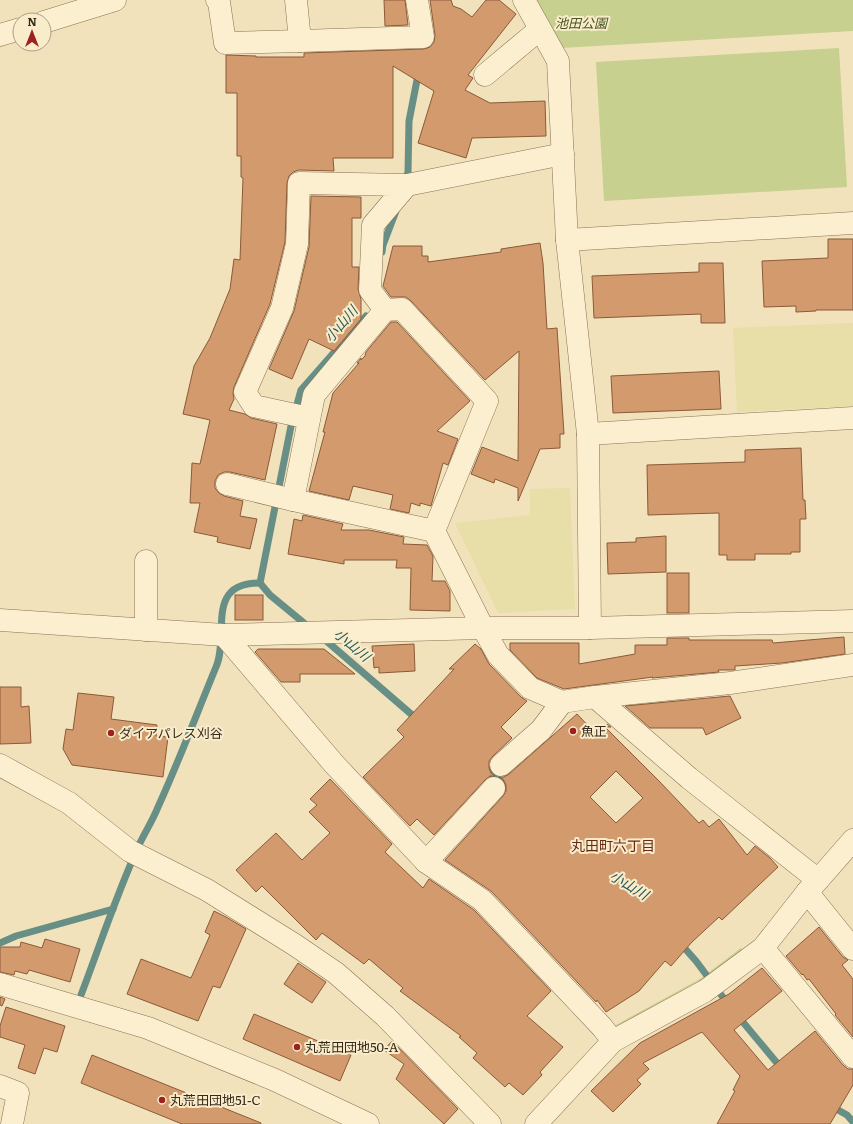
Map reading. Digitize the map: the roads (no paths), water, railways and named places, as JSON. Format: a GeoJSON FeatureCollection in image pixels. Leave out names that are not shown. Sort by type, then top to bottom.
{"type":"FeatureCollection","features":[{"type":"Feature","properties":{"kind":"street"},"geometry":{"type":"LineString","coordinates":[[52,20],[115,0]]}},
{"type":"Feature","properties":{"kind":"street"},"geometry":{"type":"LineString","coordinates":[[217,0],[219,2],[225,44],[423,37],[417,0]]}},
{"type":"Feature","properties":{"kind":"street"},"geometry":{"type":"LineString","coordinates":[[296,0],[300,41]]}},
{"type":"Feature","properties":{"kind":"street"},"geometry":{"type":"LineString","coordinates":[[524,0],[558,61],[567,240],[588,434],[590,628]]}},
{"type":"Feature","properties":{"kind":"street"},"geometry":{"type":"LineString","coordinates":[[485,75],[540,29]]}},
{"type":"Feature","properties":{"kind":"street"},"geometry":{"type":"LineString","coordinates":[[0,35],[12,31]]}},
{"type":"Feature","properties":{"kind":"street"},"geometry":{"type":"LineString","coordinates":[[308,418],[254,406],[245,392],[282,308],[297,244],[299,184],[407,185],[563,154]]}},
{"type":"Feature","properties":{"kind":"street"},"geometry":{"type":"LineString","coordinates":[[385,310],[370,290],[373,225],[407,185]]}},
{"type":"Feature","properties":{"kind":"street"},"geometry":{"type":"LineString","coordinates":[[567,240],[853,224]]}},
{"type":"Feature","properties":{"kind":"street"},"geometry":{"type":"LineString","coordinates":[[292,500],[314,395],[385,310],[402,309],[487,401],[434,531],[483,628],[498,654],[530,688],[562,702],[730,683],[853,665]]}},
{"type":"Feature","properties":{"kind":"street"},"geometry":{"type":"LineString","coordinates":[[588,434],[853,418]]}},
{"type":"Feature","properties":{"kind":"street"},"geometry":{"type":"LineString","coordinates":[[227,484],[261,493],[434,531]]}},
{"type":"Feature","properties":{"kind":"street"},"geometry":{"type":"LineString","coordinates":[[146,561],[146,630]]}},
{"type":"Feature","properties":{"kind":"street"},"geometry":{"type":"LineString","coordinates":[[0,620],[214,634],[483,628],[590,628],[853,621]]}},
{"type":"Feature","properties":{"kind":"street"},"geometry":{"type":"LineString","coordinates":[[214,634],[426,862],[482,900],[602,1027],[613,1041]]}},
{"type":"Feature","properties":{"kind":"street"},"geometry":{"type":"LineString","coordinates":[[596,697],[812,886],[853,949]]}},
{"type":"Feature","properties":{"kind":"street"},"geometry":{"type":"LineString","coordinates":[[501,765],[541,730],[562,702]]}},
{"type":"Feature","properties":{"kind":"street"},"geometry":{"type":"LineString","coordinates":[[0,765],[69,804],[130,851],[207,890],[295,945],[336,973],[385,1016],[490,1124]]}},
{"type":"Feature","properties":{"kind":"street"},"geometry":{"type":"LineString","coordinates":[[426,862],[494,788]]}},
{"type":"Feature","properties":{"kind":"street"},"geometry":{"type":"LineString","coordinates":[[536,1124],[613,1041],[705,991],[763,948],[812,886],[853,840]]}},
{"type":"Feature","properties":{"kind":"street"},"geometry":{"type":"LineString","coordinates":[[763,948],[853,1057]]}},
{"type":"Feature","properties":{"kind":"street"},"geometry":{"type":"LineString","coordinates":[[0,984],[148,1028],[275,1080],[368,1124]]}},
{"type":"Feature","properties":{"kind":"street"},"geometry":{"type":"LineString","coordinates":[[0,1086],[18,1093],[12,1124]]}},
{"type":"Feature","properties":{"kind":"waterway","name":"小山川"},"geometry":{"type":"LineString","coordinates":[[405,182],[408,172],[409,121],[418,75],[420,72]]}},
{"type":"Feature","properties":{"kind":"waterway","name":"小山川"},"geometry":{"type":"LineString","coordinates":[[382,252],[383,245],[396,211]]}},
{"type":"Feature","properties":{"kind":"waterway","name":"小山川"},"geometry":{"type":"LineString","coordinates":[[310,628],[270,595],[260,583],[291,426],[301,390],[366,316]]}},
{"type":"Feature","properties":{"kind":"waterway"},"geometry":{"type":"LineString","coordinates":[[81,995],[123,882],[166,790],[216,667],[220,654],[222,613],[225,601],[231,592],[243,585],[260,583]]}},
{"type":"Feature","properties":{"kind":"waterway","name":"小山川"},"geometry":{"type":"LineString","coordinates":[[323,638],[418,720]]}},
{"type":"Feature","properties":{"kind":"waterway","name":"小山川"},"geometry":{"type":"LineString","coordinates":[[482,767],[488,770],[512,793]]}},
{"type":"Feature","properties":{"kind":"waterway"},"geometry":{"type":"LineString","coordinates":[[0,943],[16,936],[113,909]]}},
{"type":"Feature","properties":{"kind":"waterway","name":"小山川"},"geometry":{"type":"LineString","coordinates":[[680,943],[696,961],[728,1004]]}},
{"type":"Feature","properties":{"kind":"waterway","name":"小山川"},"geometry":{"type":"LineString","coordinates":[[737,1015],[782,1069]]}},
{"type":"Feature","properties":{"kind":"waterway","name":"小山川"},"geometry":{"type":"LineString","coordinates":[[831,1106],[847,1115],[853,1122]]}},
{"type":"Feature","properties":{"kind":"place","name":"魚正"},"geometry":{"type":"Point","coordinates":[573,731]}},
{"type":"Feature","properties":{"kind":"place","name":"ダイアパレス刈谷"},"geometry":{"type":"Point","coordinates":[111,733]}},
{"type":"Feature","properties":{"kind":"place","name":"丸荒田団地50-A"},"geometry":{"type":"Point","coordinates":[297,1047]}},
{"type":"Feature","properties":{"kind":"place","name":"丸荒田団地51-C"},"geometry":{"type":"Point","coordinates":[162,1100]}},
{"type":"Feature","properties":{"kind":"district","name":"丸田町六丁目"},"geometry":{"type":"Point","coordinates":[613,846]}},
{"type":"Feature","properties":{"kind":"park label","name":"池田公園"},"geometry":{"type":"Point","coordinates":[581,23]}}]}
